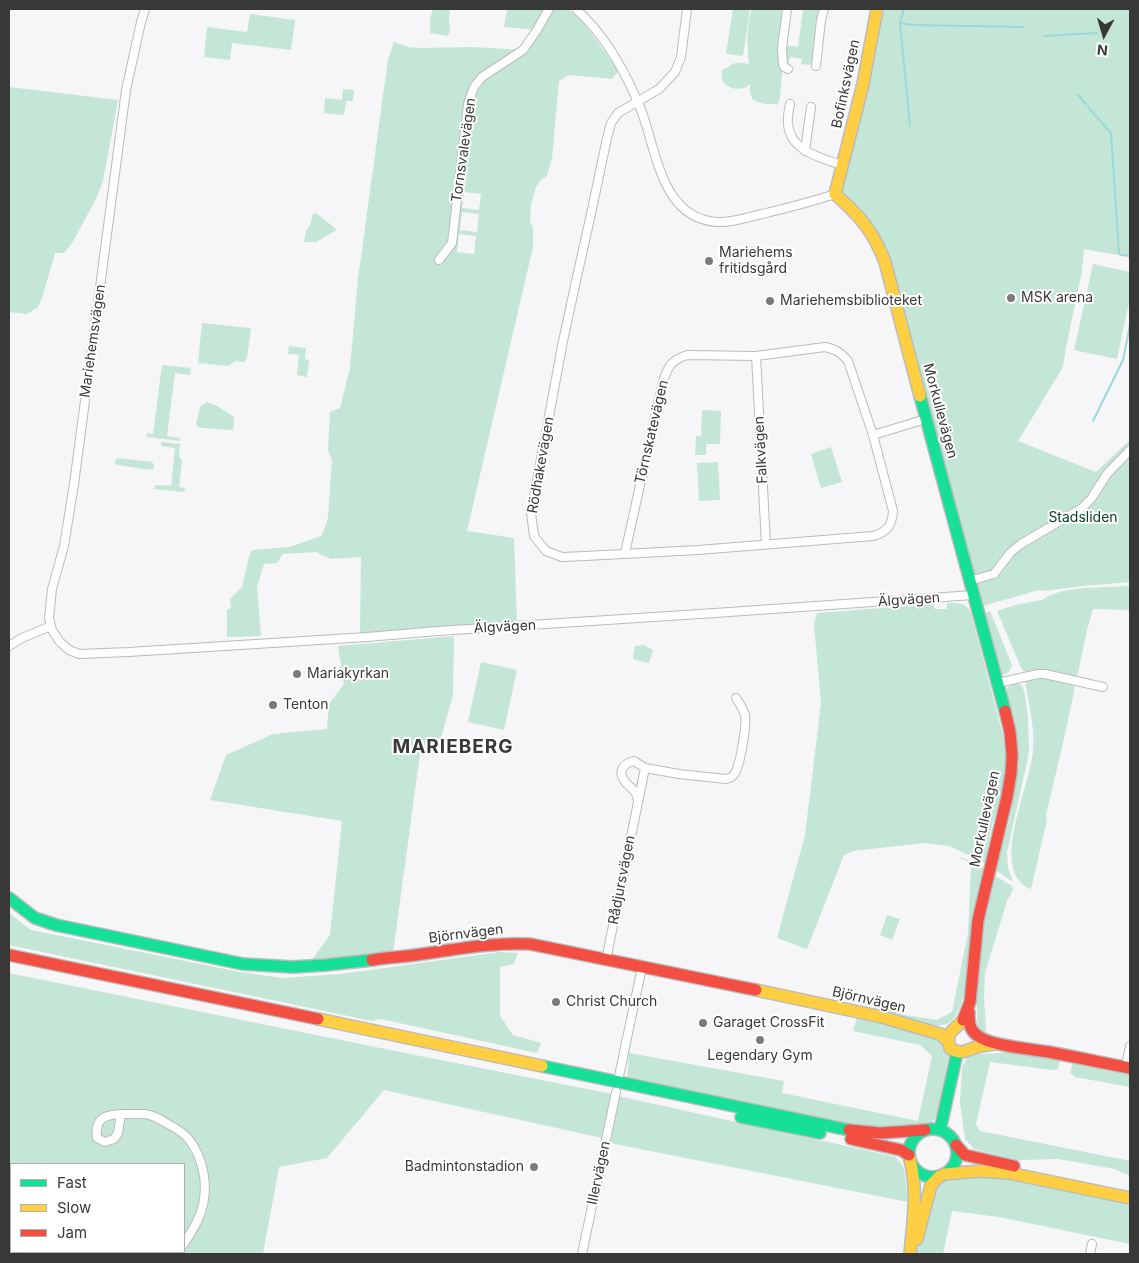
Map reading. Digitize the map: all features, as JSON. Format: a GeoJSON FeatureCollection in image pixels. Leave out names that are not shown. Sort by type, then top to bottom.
{"type":"FeatureCollection","features":[{"type":"Feature","properties":{"kind":"main road","name":"Bofinksvägen"},"geometry":{"type":"LineString","coordinates":[[835,194],[862,84],[877,9]]}},
{"type":"Feature","properties":{"kind":"main road","name":"Morkullevägen"},"geometry":{"type":"LineString","coordinates":[[835,194],[859,216],[872,232],[880,249],[1010,732],[1011,773],[978,920],[970,1002],[962,1022],[954,1028]]}},
{"type":"Feature","properties":{"kind":"main road","name":"Björnvägen"},"geometry":{"type":"LineString","coordinates":[[9,898],[35,918],[56,925],[242,964],[286,968],[326,965],[519,943],[882,1017],[940,1034],[948,1041],[950,1048],[957,1053],[968,1052],[979,1046],[994,1044]]}},
{"type":"Feature","properties":{"kind":"main road"},"geometry":{"type":"LineString","coordinates":[[9,955],[868,1133],[892,1134],[932,1129],[940,1130],[948,1134],[965,1155],[1130,1189]]}},
{"type":"Feature","properties":{"kind":"main road"},"geometry":{"type":"LineString","coordinates":[[9,962],[901,1150],[909,1157],[914,1167],[921,1174],[929,1176],[981,1171],[1008,1173],[1130,1198]]}},
{"type":"Feature","properties":{"kind":"main road"},"geometry":{"type":"LineString","coordinates":[[970,1002],[968,1022],[975,1038],[972,1049]]}},
{"type":"Feature","properties":{"kind":"main road","name":"Björnvägen"},"geometry":{"type":"LineString","coordinates":[[930,1031],[960,1026],[972,1031],[987,1042],[994,1044],[1128,1067]]}},
{"type":"Feature","properties":{"kind":"main road"},"geometry":{"type":"LineString","coordinates":[[948,1041],[948,1036],[954,1028]]}},
{"type":"Feature","properties":{"kind":"main road"},"geometry":{"type":"LineString","coordinates":[[940,1130],[957,1053]]}},
{"type":"Feature","properties":{"kind":"main road"},"geometry":{"type":"LineString","coordinates":[[910,1254],[915,1206],[909,1157],[912,1141],[917,1134],[925,1130]]}},
{"type":"Feature","properties":{"kind":"main road"},"geometry":{"type":"LineString","coordinates":[[910,1254],[924,1214],[931,1185],[950,1170],[957,1155],[956,1145]]}},
{"type":"Feature","properties":{"kind":"street","name":"Mariehemsvägen"},"geometry":{"type":"LineString","coordinates":[[51,626],[49,618],[50,602],[64,546],[74,484],[126,90],[145,9]]}},
{"type":"Feature","properties":{"kind":"street","name":"Tornsvalevägen"},"geometry":{"type":"LineString","coordinates":[[439,260],[452,243],[468,104],[474,87],[482,78],[523,50],[549,9]]}},
{"type":"Feature","properties":{"kind":"street"},"geometry":{"type":"LineString","coordinates":[[576,9],[584,16],[621,67],[645,118],[651,142],[666,183],[672,196],[681,207],[696,217],[718,222],[732,221],[835,194]]}},
{"type":"Feature","properties":{"kind":"street","name":"Rödhakevägen"},"geometry":{"type":"LineString","coordinates":[[687,9],[679,65],[675,72],[659,89],[618,113],[611,123],[563,341],[531,513],[534,536],[546,551],[562,557],[873,536],[882,533],[888,527],[892,520],[893,511],[873,435]]}},
{"type":"Feature","properties":{"kind":"street"},"geometry":{"type":"LineString","coordinates":[[787,9],[782,64],[788,69]]}},
{"type":"Feature","properties":{"kind":"street"},"geometry":{"type":"LineString","coordinates":[[816,66],[824,9]]}},
{"type":"Feature","properties":{"kind":"street"},"geometry":{"type":"LineString","coordinates":[[790,104],[788,125],[790,134],[799,147],[842,165]]}},
{"type":"Feature","properties":{"kind":"street","name":"Bofinksvägen"},"geometry":{"type":"LineString","coordinates":[[805,151],[811,107]]}},
{"type":"Feature","properties":{"kind":"street","name":"Törnskatevägen"},"geometry":{"type":"LineString","coordinates":[[625,554],[652,424],[663,381],[671,363],[679,357],[686,355],[756,356],[825,347],[834,348],[848,361],[873,435]]}},
{"type":"Feature","properties":{"kind":"street","name":"Falkvägen"},"geometry":{"type":"LineString","coordinates":[[756,356],[766,544]]}},
{"type":"Feature","properties":{"kind":"street"},"geometry":{"type":"LineString","coordinates":[[873,435],[926,419]]}},
{"type":"Feature","properties":{"kind":"street"},"geometry":{"type":"LineString","coordinates":[[969,581],[994,574],[1011,552],[1021,544],[1082,508],[1091,499],[1107,474],[1130,450]]}},
{"type":"Feature","properties":{"kind":"street","name":"Älgvägen"},"geometry":{"type":"LineString","coordinates":[[51,626],[57,639],[66,648],[75,653],[84,654],[359,638],[973,595]]}},
{"type":"Feature","properties":{"kind":"street"},"geometry":{"type":"LineString","coordinates":[[9,646],[51,626]]}},
{"type":"Feature","properties":{"kind":"street"},"geometry":{"type":"LineString","coordinates":[[998,683],[1045,674],[1104,687]]}},
{"type":"Feature","properties":{"kind":"street"},"geometry":{"type":"LineString","coordinates":[[638,800],[636,792],[622,777],[622,770],[627,763],[634,762],[645,768],[680,774],[726,779],[734,774],[738,768],[745,731],[745,717],[742,707],[736,698]]}},
{"type":"Feature","properties":{"kind":"street","name":"Rådjursvägen"},"geometry":{"type":"LineString","coordinates":[[606,960],[645,768]]}},
{"type":"Feature","properties":{"kind":"street"},"geometry":{"type":"LineString","coordinates":[[619,1076],[642,967]]}},
{"type":"Feature","properties":{"kind":"street"},"geometry":{"type":"LineString","coordinates":[[1128,1067],[1130,1046]]}},
{"type":"Feature","properties":{"kind":"street","name":"Illervägen"},"geometry":{"type":"LineString","coordinates":[[582,1254],[616,1092]]}},
{"type":"Feature","properties":{"kind":"street"},"geometry":{"type":"LineString","coordinates":[[121,1114],[147,1114],[173,1126],[190,1139],[196,1150],[203,1168],[204,1200],[193,1230],[185,1242]]}},
{"type":"Feature","properties":{"kind":"street"},"geometry":{"type":"LineString","coordinates":[[1090,1254],[1092,1244]]}},
{"type":"Feature","properties":{"kind":"green space"},"geometry":{"type":"Polygon","coordinates":[[[433,9],[450,9],[450,30],[447,36],[430,33],[430,19],[433,9]]]}},
{"type":"Feature","properties":{"kind":"green space"},"geometry":{"type":"Polygon","coordinates":[[[507,9],[568,9],[582,21],[619,71],[612,79],[569,75],[559,81],[552,158],[547,176],[536,187],[531,205],[530,221],[533,228],[533,247],[467,531],[514,538],[517,623],[360,633],[361,557],[331,559],[316,552],[283,554],[277,563],[264,564],[257,587],[261,636],[227,637],[227,609],[231,607],[230,599],[242,587],[252,550],[290,547],[318,537],[322,535],[328,518],[332,460],[328,451],[330,412],[340,408],[350,368],[358,279],[388,59],[394,42],[408,47],[420,48],[472,47],[523,50],[537,30],[504,27],[507,9]],[[464,192],[462,208],[479,210],[481,194],[464,192]],[[462,212],[460,230],[477,232],[479,214],[462,212]],[[459,234],[457,252],[474,254],[476,236],[459,234]]]}},
{"type":"Feature","properties":{"kind":"green space"},"geometry":{"type":"Polygon","coordinates":[[[733,9],[750,9],[743,56],[726,54],[733,9]]]}},
{"type":"Feature","properties":{"kind":"green space"},"geometry":{"type":"Polygon","coordinates":[[[752,9],[787,9],[778,104],[765,104],[753,100],[750,93],[750,84],[747,87],[735,89],[727,86],[722,79],[722,70],[735,63],[749,64],[748,36],[752,9]]]}},
{"type":"Feature","properties":{"kind":"green space"},"geometry":{"type":"Polygon","coordinates":[[[803,9],[821,9],[814,62],[812,65],[801,64],[802,59],[790,57],[788,68],[786,68],[784,45],[798,47],[803,9]]]}},
{"type":"Feature","properties":{"kind":"green space","name":"Stadsliden"},"geometry":{"type":"Polygon","coordinates":[[[877,9],[1130,9],[1130,257],[1084,249],[1082,271],[1063,367],[1018,441],[1096,472],[1130,440],[1130,582],[1045,591],[1039,590],[976,608],[880,249],[835,194],[877,9]]]}},
{"type":"Feature","properties":{"kind":"green space"},"geometry":{"type":"Polygon","coordinates":[[[250,14],[295,20],[291,50],[232,43],[230,60],[204,57],[207,27],[247,32],[250,14]]]}},
{"type":"Feature","properties":{"kind":"green space"},"geometry":{"type":"Polygon","coordinates":[[[9,87],[118,100],[103,181],[97,197],[72,243],[64,253],[55,253],[38,307],[27,314],[9,312],[9,87]]]}},
{"type":"Feature","properties":{"kind":"green space"},"geometry":{"type":"Polygon","coordinates":[[[343,89],[354,90],[353,101],[346,101],[344,115],[324,113],[325,98],[342,100],[343,89]]]}},
{"type":"Feature","properties":{"kind":"green space"},"geometry":{"type":"Polygon","coordinates":[[[316,213],[336,229],[316,242],[304,242],[313,214],[316,213]]]}},
{"type":"Feature","properties":{"kind":"green space"},"geometry":{"type":"Polygon","coordinates":[[[1093,264],[1130,272],[1130,298],[1117,359],[1074,350],[1093,264]]]}},
{"type":"Feature","properties":{"kind":"green space"},"geometry":{"type":"Polygon","coordinates":[[[202,323],[251,328],[247,358],[244,362],[235,361],[229,366],[198,363],[202,323]]]}},
{"type":"Feature","properties":{"kind":"green space"},"geometry":{"type":"Polygon","coordinates":[[[289,346],[306,348],[305,359],[309,360],[307,377],[297,375],[299,355],[288,354],[289,346]]]}},
{"type":"Feature","properties":{"kind":"green space"},"geometry":{"type":"Polygon","coordinates":[[[162,365],[191,368],[190,375],[175,373],[167,436],[180,438],[180,441],[147,437],[147,433],[153,434],[162,365]]]}},
{"type":"Feature","properties":{"kind":"green space"},"geometry":{"type":"Polygon","coordinates":[[[207,402],[234,417],[233,430],[198,427],[196,424],[200,407],[207,402]]]}},
{"type":"Feature","properties":{"kind":"green space"},"geometry":{"type":"Polygon","coordinates":[[[702,410],[721,411],[720,444],[706,444],[706,455],[695,455],[696,436],[701,436],[702,410]]]}},
{"type":"Feature","properties":{"kind":"green space"},"geometry":{"type":"Polygon","coordinates":[[[161,442],[180,444],[179,456],[182,461],[179,487],[185,488],[184,492],[154,489],[155,485],[171,486],[175,448],[161,446],[161,442]]]}},
{"type":"Feature","properties":{"kind":"green space"},"geometry":{"type":"Polygon","coordinates":[[[831,447],[842,482],[821,488],[811,454],[831,447]]]}},
{"type":"Feature","properties":{"kind":"green space"},"geometry":{"type":"Polygon","coordinates":[[[118,458],[152,462],[154,468],[151,470],[117,465],[115,460],[118,458]]]}},
{"type":"Feature","properties":{"kind":"green space"},"geometry":{"type":"Polygon","coordinates":[[[718,462],[720,500],[699,501],[697,463],[718,462]]]}},
{"type":"Feature","properties":{"kind":"green space"},"geometry":{"type":"Polygon","coordinates":[[[1130,586],[1130,610],[1093,609],[1077,678],[1045,670],[1027,672],[1022,670],[997,611],[1019,604],[1042,600],[1063,591],[1130,586]]]}},
{"type":"Feature","properties":{"kind":"green space"},"geometry":{"type":"Polygon","coordinates":[[[947,603],[964,605],[971,613],[1003,736],[1006,762],[1005,772],[985,863],[949,846],[924,843],[853,851],[844,855],[807,949],[777,938],[805,835],[821,703],[814,624],[817,613],[933,604],[935,609],[947,609],[947,603]]]}},
{"type":"Feature","properties":{"kind":"green space"},"geometry":{"type":"Polygon","coordinates":[[[990,611],[1012,665],[1009,671],[1003,675],[998,671],[982,614],[990,611]]]}},
{"type":"Feature","properties":{"kind":"green space"},"geometry":{"type":"Polygon","coordinates":[[[454,636],[453,695],[439,745],[420,754],[393,953],[311,961],[330,935],[342,821],[210,800],[226,755],[273,734],[327,729],[329,704],[344,684],[338,646],[454,636]]]}},
{"type":"Feature","properties":{"kind":"green space"},"geometry":{"type":"Polygon","coordinates":[[[644,645],[653,650],[649,663],[633,659],[635,646],[644,645]]]}},
{"type":"Feature","properties":{"kind":"green space"},"geometry":{"type":"Polygon","coordinates":[[[481,662],[517,670],[504,730],[468,722],[481,662]]]}},
{"type":"Feature","properties":{"kind":"green space"},"geometry":{"type":"Polygon","coordinates":[[[1044,678],[1072,685],[1074,692],[1031,889],[1021,883],[1014,871],[1012,855],[1016,819],[1033,750],[1032,724],[1025,681],[1044,678]]]}},
{"type":"Feature","properties":{"kind":"green space"},"geometry":{"type":"Polygon","coordinates":[[[1014,684],[1020,684],[1025,695],[1029,749],[1007,852],[1008,868],[1013,882],[994,869],[1010,818],[1011,800],[1006,695],[1007,688],[1014,684]]]}},
{"type":"Feature","properties":{"kind":"green space"},"geometry":{"type":"Polygon","coordinates":[[[961,857],[984,869],[975,911],[965,991],[960,1006],[954,1018],[947,1024],[940,1026],[918,1024],[890,1016],[888,1006],[894,1003],[894,1009],[899,1014],[937,1020],[952,1012],[968,933],[971,867],[961,857]]]}},
{"type":"Feature","properties":{"kind":"green space"},"geometry":{"type":"Polygon","coordinates":[[[992,874],[1012,886],[1013,890],[1007,901],[985,973],[986,1034],[980,1030],[978,1025],[976,996],[985,912],[992,874]]]}},
{"type":"Feature","properties":{"kind":"green space"},"geometry":{"type":"Polygon","coordinates":[[[9,913],[31,930],[240,972],[282,978],[341,974],[500,952],[518,953],[514,964],[500,967],[500,1016],[513,1035],[541,1043],[537,1053],[381,1019],[372,1021],[9,945],[9,913]]]}},
{"type":"Feature","properties":{"kind":"green space"},"geometry":{"type":"Polygon","coordinates":[[[887,915],[900,919],[892,940],[880,935],[887,915]]]}},
{"type":"Feature","properties":{"kind":"green space"},"geometry":{"type":"Polygon","coordinates":[[[9,973],[612,1094],[602,1138],[384,1090],[327,1158],[279,1167],[263,1254],[9,1254],[9,973]]]}},
{"type":"Feature","properties":{"kind":"green space"},"geometry":{"type":"Polygon","coordinates":[[[857,1017],[892,1024],[930,1035],[941,1042],[949,1055],[936,1117],[931,1123],[908,1129],[852,1126],[627,1077],[629,1053],[784,1081],[782,1093],[918,1121],[932,1056],[920,1045],[853,1031],[857,1017]]]}},
{"type":"Feature","properties":{"kind":"green space"},"geometry":{"type":"Polygon","coordinates":[[[1011,1052],[1058,1057],[1060,1061],[1058,1069],[1053,1070],[990,1062],[976,1124],[980,1131],[1130,1161],[1130,1176],[1115,1169],[1058,1159],[1019,1160],[974,1149],[965,1139],[960,1102],[962,1067],[969,1055],[1011,1052]]]}},
{"type":"Feature","properties":{"kind":"green space"},"geometry":{"type":"Polygon","coordinates":[[[1076,1061],[1130,1072],[1130,1087],[1075,1077],[1070,1073],[1072,1065],[1076,1061]]]}},
{"type":"Feature","properties":{"kind":"green space"},"geometry":{"type":"Polygon","coordinates":[[[618,1096],[896,1157],[904,1168],[908,1202],[610,1143],[618,1096]]]}},
{"type":"Feature","properties":{"kind":"green space"},"geometry":{"type":"Polygon","coordinates":[[[978,1176],[1010,1177],[1130,1203],[1130,1244],[999,1217],[952,1211],[943,1254],[916,1254],[934,1186],[945,1180],[978,1176]]]}},
{"type":"Feature","properties":{"kind":"waterway"},"geometry":{"type":"LineString","coordinates":[[904,9],[900,23],[910,126]]}},
{"type":"Feature","properties":{"kind":"waterway"},"geometry":{"type":"LineString","coordinates":[[900,23],[913,25],[1023,27]]}},
{"type":"Feature","properties":{"kind":"waterway"},"geometry":{"type":"LineString","coordinates":[[1044,36],[1097,33]]}},
{"type":"Feature","properties":{"kind":"waterway"},"geometry":{"type":"LineString","coordinates":[[1078,95],[1086,104]]}},
{"type":"Feature","properties":{"kind":"waterway"},"geometry":{"type":"LineString","coordinates":[[1088,107],[1111,133],[1119,253],[1130,256]]}},
{"type":"Feature","properties":{"kind":"waterway"},"geometry":{"type":"LineString","coordinates":[[1093,421],[1123,360],[1130,325]]}},
{"type":"Feature","properties":{"kind":"traffic: fast"},"geometry":{"type":"LineString","coordinates":[[920,396],[1005,711]]}},
{"type":"Feature","properties":{"kind":"traffic: fast"},"geometry":{"type":"LineString","coordinates":[[9,898],[35,918],[56,925],[243,964],[293,967],[372,960]]}},
{"type":"Feature","properties":{"kind":"traffic: fast"},"geometry":{"type":"LineString","coordinates":[[940,1130],[957,1053]]}},
{"type":"Feature","properties":{"kind":"traffic: fast"},"geometry":{"type":"LineString","coordinates":[[542,1066],[849,1130]]}},
{"type":"Feature","properties":{"kind":"traffic: fast"},"geometry":{"type":"LineString","coordinates":[[741,1117],[820,1133]]}},
{"type":"Feature","properties":{"kind":"traffic: fast"},"geometry":{"type":"LineString","coordinates":[[928,1129],[938,1129],[950,1136],[957,1148],[957,1153],[957,1158],[950,1170],[938,1177],[928,1177],[920,1173],[913,1166],[909,1158],[909,1148],[913,1140],[920,1133],[928,1129]]}},
{"type":"Feature","properties":{"kind":"traffic: slow"},"geometry":{"type":"LineString","coordinates":[[877,9],[863,84],[835,194],[865,225],[876,241],[885,262],[920,396]]}},
{"type":"Feature","properties":{"kind":"traffic: slow"},"geometry":{"type":"LineString","coordinates":[[756,990],[882,1017],[940,1034],[948,1041]]}},
{"type":"Feature","properties":{"kind":"traffic: slow"},"geometry":{"type":"LineString","coordinates":[[318,1019],[542,1066]]}},
{"type":"Feature","properties":{"kind":"traffic: slow"},"geometry":{"type":"LineString","coordinates":[[963,1020],[950,1034],[950,1048],[960,1052],[994,1044]]}},
{"type":"Feature","properties":{"kind":"traffic: slow"},"geometry":{"type":"LineString","coordinates":[[910,1159],[914,1183],[910,1254]]}},
{"type":"Feature","properties":{"kind":"traffic: slow"},"geometry":{"type":"LineString","coordinates":[[944,1174],[981,1171],[1009,1173],[1130,1198]]}},
{"type":"Feature","properties":{"kind":"traffic: slow"},"geometry":{"type":"LineString","coordinates":[[917,1239],[931,1185],[940,1176]]}},
{"type":"Feature","properties":{"kind":"traffic: jam"},"geometry":{"type":"LineString","coordinates":[[963,1020],[970,1002],[978,920],[1011,773],[1010,732],[1005,711]]}},
{"type":"Feature","properties":{"kind":"traffic: jam"},"geometry":{"type":"LineString","coordinates":[[372,960],[489,945],[530,944],[756,990]]}},
{"type":"Feature","properties":{"kind":"traffic: jam"},"geometry":{"type":"LineString","coordinates":[[9,955],[318,1019]]}},
{"type":"Feature","properties":{"kind":"traffic: jam"},"geometry":{"type":"LineString","coordinates":[[969,1012],[969,1022],[973,1031],[978,1036],[992,1042],[1130,1068]]}},
{"type":"Feature","properties":{"kind":"traffic: jam"},"geometry":{"type":"LineString","coordinates":[[849,1130],[880,1133],[925,1130]]}},
{"type":"Feature","properties":{"kind":"traffic: jam"},"geometry":{"type":"LineString","coordinates":[[851,1139],[901,1150],[909,1155]]}},
{"type":"Feature","properties":{"kind":"traffic: jam"},"geometry":{"type":"LineString","coordinates":[[956,1145],[965,1155],[1014,1166]]}},
{"type":"Feature","properties":{"kind":"place","name":"Mariehems fritidsgård"},"geometry":{"type":"Point","coordinates":[709,261]}},
{"type":"Feature","properties":{"kind":"place","name":"MSK arena"},"geometry":{"type":"Point","coordinates":[1011,298]}},
{"type":"Feature","properties":{"kind":"place","name":"Mariehemsbiblioteket"},"geometry":{"type":"Point","coordinates":[770,301]}},
{"type":"Feature","properties":{"kind":"place","name":"Mariakyrkan"},"geometry":{"type":"Point","coordinates":[297,674]}},
{"type":"Feature","properties":{"kind":"place","name":"Tenton"},"geometry":{"type":"Point","coordinates":[273,705]}},
{"type":"Feature","properties":{"kind":"place","name":"Christ Church"},"geometry":{"type":"Point","coordinates":[556,1002]}},
{"type":"Feature","properties":{"kind":"place","name":"Garaget CrossFit"},"geometry":{"type":"Point","coordinates":[703,1023]}},
{"type":"Feature","properties":{"kind":"place","name":"Legendary Gym"},"geometry":{"type":"Point","coordinates":[760,1040]}},
{"type":"Feature","properties":{"kind":"place","name":"Badmintonstadion"},"geometry":{"type":"Point","coordinates":[534,1167]}},
{"type":"Feature","properties":{"kind":"district","name":"MARIEBERG"},"geometry":{"type":"Point","coordinates":[453,747]}}]}
